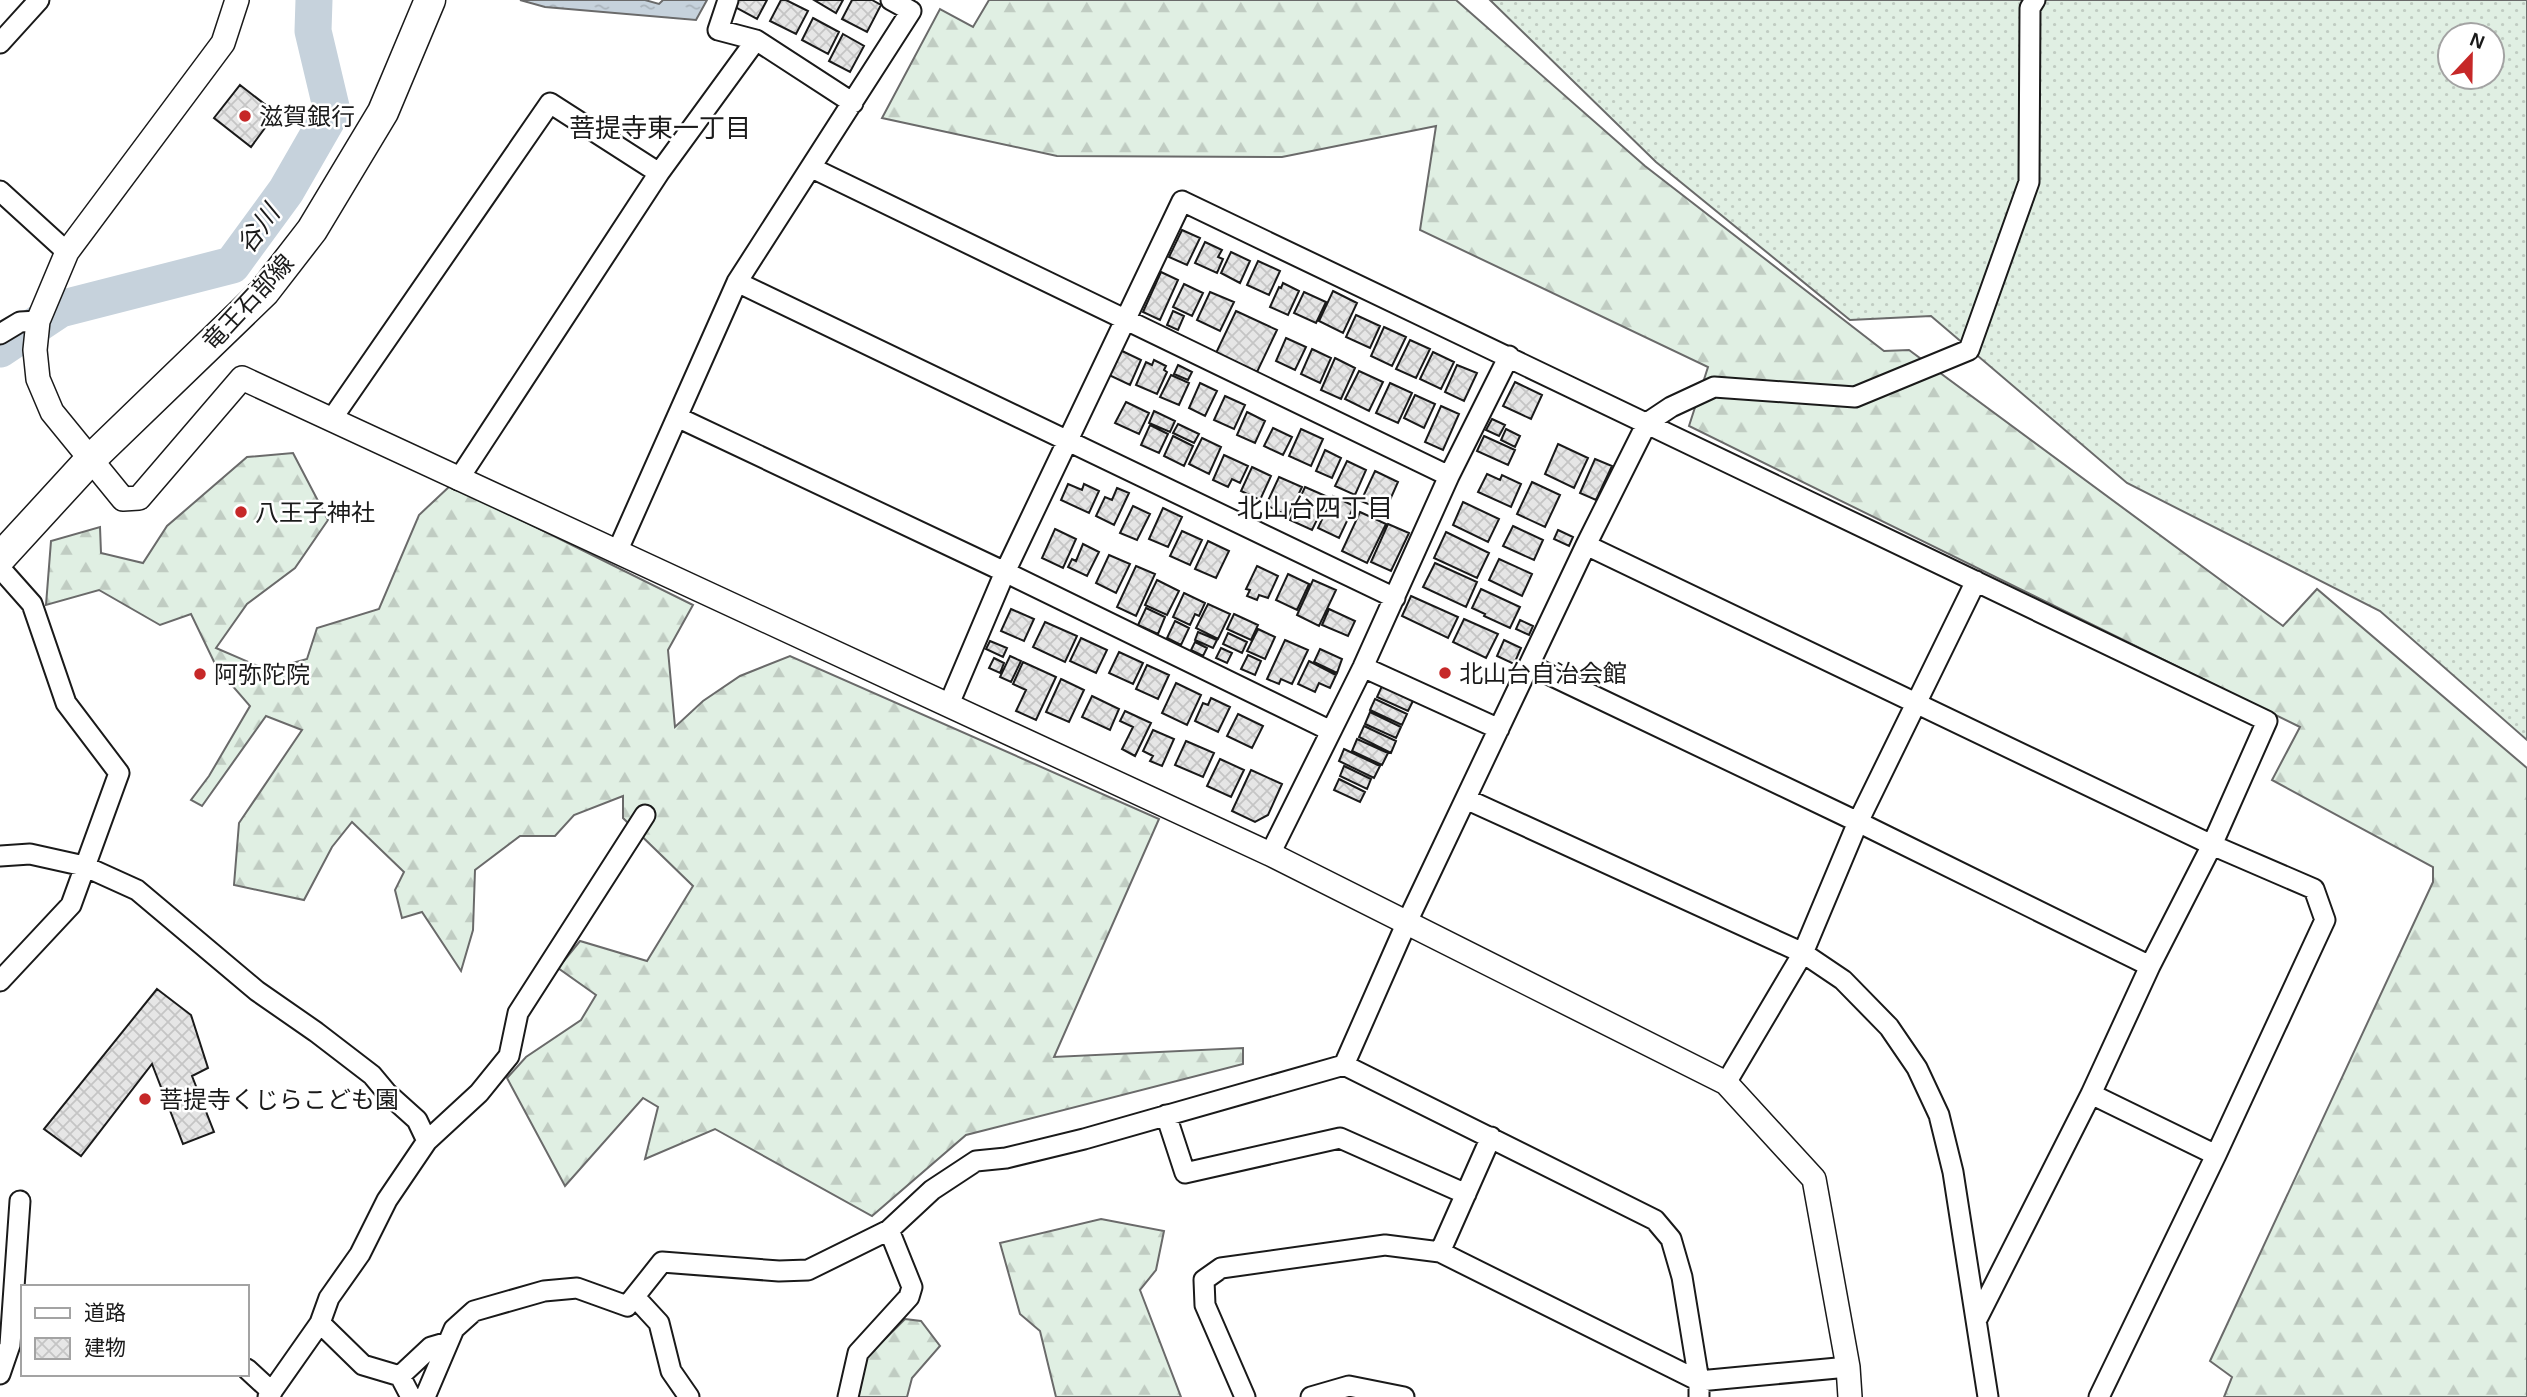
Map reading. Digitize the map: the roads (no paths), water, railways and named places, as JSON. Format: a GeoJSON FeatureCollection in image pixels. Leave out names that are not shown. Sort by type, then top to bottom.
{"type":"FeatureCollection","features":[{"type":"Feature","properties":{"kind":"main road","name":"竜王石部線"},"geometry":{"type":"LineString","coordinates":[[0,558],[90,460],[264,292],[312,230],[383,112],[430,0]]}},
{"type":"Feature","properties":{"kind":"street"},"geometry":{"type":"LineString","coordinates":[[0,43],[39,0]]}},
{"type":"Feature","properties":{"kind":"street"},"geometry":{"type":"LineString","coordinates":[[237,0],[223,43],[66,253],[38,321],[35,350],[38,379],[52,412],[123,499],[139,498],[242,378],[1270,853],[1726,1083],[1814,1179],[1848,1367],[1850,1397]]}},
{"type":"Feature","properties":{"kind":"street"},"geometry":{"type":"LineString","coordinates":[[728,0],[718,30],[756,40],[853,103]]}},
{"type":"Feature","properties":{"kind":"street"},"geometry":{"type":"LineString","coordinates":[[617,552],[737,282],[911,11],[891,0]]}},
{"type":"Feature","properties":{"kind":"street"},"geometry":{"type":"LineString","coordinates":[[1344,1065],[1407,922],[1647,423],[1671,407],[1714,387],[1855,397],[1969,350],[2029,182],[2030,8],[2035,0]]}},
{"type":"Feature","properties":{"kind":"street"},"geometry":{"type":"LineString","coordinates":[[458,480],[659,173],[756,40]]}},
{"type":"Feature","properties":{"kind":"street"},"geometry":{"type":"LineString","coordinates":[[331,420],[550,103],[659,173]]}},
{"type":"Feature","properties":{"kind":"street"},"geometry":{"type":"LineString","coordinates":[[812,168],[1449,476]]}},
{"type":"Feature","properties":{"kind":"street"},"geometry":{"type":"LineString","coordinates":[[0,191],[66,253]]}},
{"type":"Feature","properties":{"kind":"street"},"geometry":{"type":"LineString","coordinates":[[949,704],[1005,572],[1123,319],[1182,201],[2267,721],[2212,845],[2150,966],[2091,1094],[1977,1319]]}},
{"type":"Feature","properties":{"kind":"street"},"geometry":{"type":"LineString","coordinates":[[737,282],[1395,598]]}},
{"type":"Feature","properties":{"kind":"street"},"geometry":{"type":"LineString","coordinates":[[0,334],[20,322],[38,321]]}},
{"type":"Feature","properties":{"kind":"street"},"geometry":{"type":"LineString","coordinates":[[1270,853],[1363,667],[1449,476],[1508,356]]}},
{"type":"Feature","properties":{"kind":"street"},"geometry":{"type":"LineString","coordinates":[[677,417],[1005,572],[1331,731]]}},
{"type":"Feature","properties":{"kind":"street"},"geometry":{"type":"LineString","coordinates":[[1586,545],[2212,845],[2314,889],[2325,920],[2216,1155],[2099,1397]]}},
{"type":"Feature","properties":{"kind":"street"},"geometry":{"type":"LineString","coordinates":[[0,568],[32,604],[66,703],[119,773],[71,905],[0,981]]}},
{"type":"Feature","properties":{"kind":"street"},"geometry":{"type":"LineString","coordinates":[[1726,1083],[1803,953],[1858,822],[1976,581]]}},
{"type":"Feature","properties":{"kind":"street"},"geometry":{"type":"LineString","coordinates":[[1529,665],[1858,822],[2150,966]]}},
{"type":"Feature","properties":{"kind":"street"},"geometry":{"type":"LineString","coordinates":[[1363,667],[1499,729]]}},
{"type":"Feature","properties":{"kind":"street"},"geometry":{"type":"LineString","coordinates":[[1466,799],[1803,953],[1843,979],[1889,1027],[1917,1068],[1939,1115],[1953,1172],[1988,1397]]}},
{"type":"Feature","properties":{"kind":"street"},"geometry":{"type":"LineString","coordinates":[[248,1370],[270,1394],[320,1323],[329,1298],[360,1254],[387,1200],[427,1141],[479,1093],[509,1056],[518,1013],[645,815]]}},
{"type":"Feature","properties":{"kind":"street"},"geometry":{"type":"LineString","coordinates":[[0,856],[30,853],[83,866],[137,890],[257,991],[316,1031],[372,1075],[387,1093],[417,1120],[427,1141]]}},
{"type":"Feature","properties":{"kind":"street"},"geometry":{"type":"LineString","coordinates":[[425,1397],[454,1329],[474,1311],[544,1291],[577,1288],[627,1306],[662,1262],[779,1271],[808,1270],[889,1230],[933,1191],[976,1161],[1006,1158],[1344,1065],[1655,1220],[1671,1239],[1682,1277],[1699,1389]]}},
{"type":"Feature","properties":{"kind":"street"},"geometry":{"type":"LineString","coordinates":[[2091,1094],[2216,1155]]}},
{"type":"Feature","properties":{"kind":"street"},"geometry":{"type":"LineString","coordinates":[[1166,1115],[1185,1173],[1340,1138],[1466,1194]]}},
{"type":"Feature","properties":{"kind":"street"},"geometry":{"type":"LineString","coordinates":[[1440,1252],[1491,1137]]}},
{"type":"Feature","properties":{"kind":"street"},"geometry":{"type":"LineString","coordinates":[[0,1374],[10,1345],[20,1201]]}},
{"type":"Feature","properties":{"kind":"street"},"geometry":{"type":"LineString","coordinates":[[848,1397],[858,1353],[909,1297],[912,1287],[889,1230]]}},
{"type":"Feature","properties":{"kind":"street"},"geometry":{"type":"LineString","coordinates":[[1245,1397],[1205,1305],[1203,1280],[1221,1268],[1385,1245],[1440,1252],[1699,1389],[1848,1367]]}},
{"type":"Feature","properties":{"kind":"street"},"geometry":{"type":"LineString","coordinates":[[635,1297],[659,1324],[671,1371],[689,1397]]}},
{"type":"Feature","properties":{"kind":"street"},"geometry":{"type":"LineString","coordinates":[[320,1323],[363,1365],[400,1376],[411,1397]]}},
{"type":"Feature","properties":{"kind":"street"},"geometry":{"type":"LineString","coordinates":[[400,1376],[431,1347],[448,1342]]}},
{"type":"Feature","properties":{"kind":"street"},"geometry":{"type":"LineString","coordinates":[[1311,1397],[1349,1386],[1404,1397]]}},
{"type":"Feature","properties":{"kind":"water"},"geometry":{"type":"Polygon","coordinates":[[[520,0],[645,0],[659,4],[663,0],[707,0],[696,20],[545,7],[520,0]]]}},
{"type":"Feature","properties":{"kind":"waterway","name":"谷川"},"geometry":{"type":"LineString","coordinates":[[0,349],[60,309],[232,265],[286,191],[332,111],[313,31],[314,0]]}},
{"type":"Feature","properties":{"kind":"place","name":"滋賀銀行"},"geometry":{"type":"Point","coordinates":[245,116]}},
{"type":"Feature","properties":{"kind":"place","name":"八王子神社"},"geometry":{"type":"Point","coordinates":[241,512]}},
{"type":"Feature","properties":{"kind":"place","name":"北山台自治会館"},"geometry":{"type":"Point","coordinates":[1445,673]}},
{"type":"Feature","properties":{"kind":"place","name":"阿弥陀院"},"geometry":{"type":"Point","coordinates":[200,674]}},
{"type":"Feature","properties":{"kind":"place","name":"菩提寺くじらこども園"},"geometry":{"type":"Point","coordinates":[145,1099]}},
{"type":"Feature","properties":{"kind":"district","name":"菩提寺東一丁目"},"geometry":{"type":"Point","coordinates":[660,128]}},
{"type":"Feature","properties":{"kind":"district","name":"北山台四丁目"},"geometry":{"type":"Point","coordinates":[1315,508]}}]}
